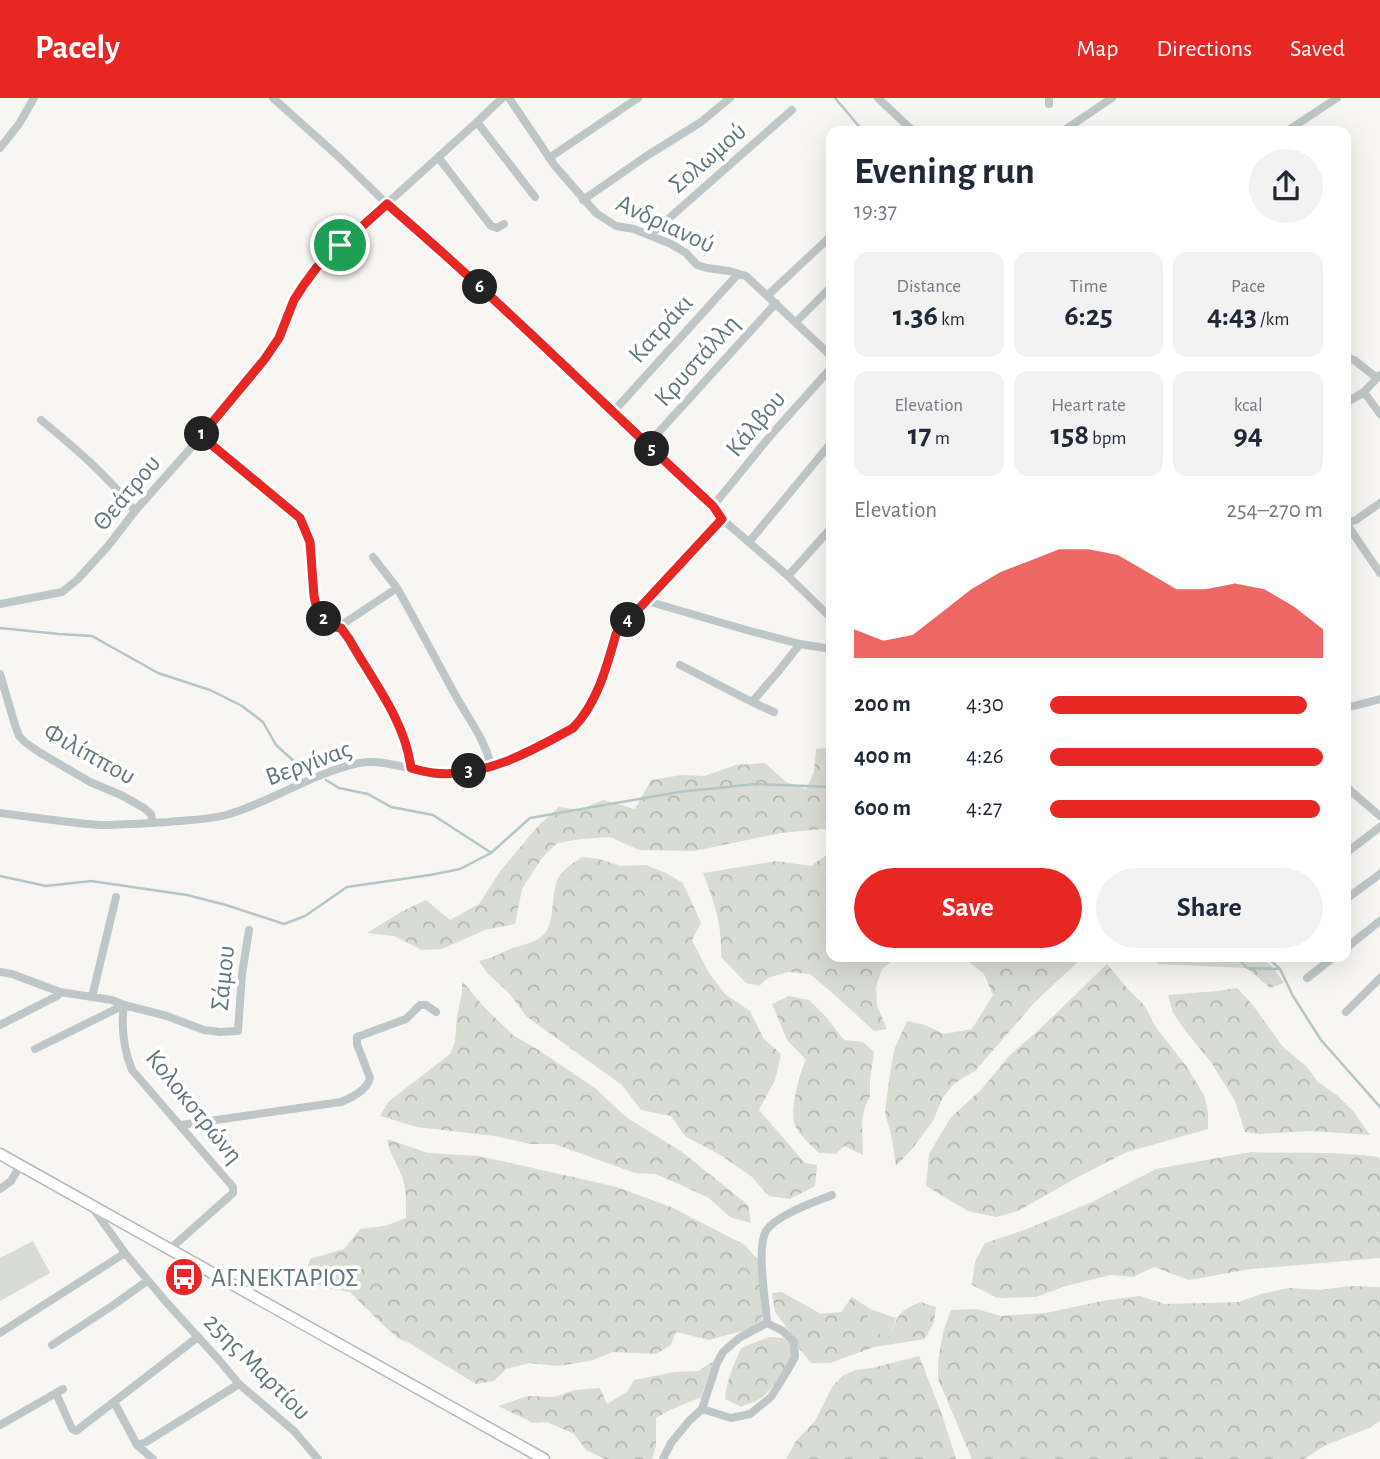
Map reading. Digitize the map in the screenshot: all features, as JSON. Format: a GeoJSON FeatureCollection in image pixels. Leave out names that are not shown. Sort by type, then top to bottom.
{"type":"FeatureCollection","features":[{"type":"Feature","properties":{"kind":"main road"},"geometry":{"type":"LineString","coordinates":[[0,1154],[537,1458]]}},
{"type":"Feature","properties":{"kind":"street"},"geometry":{"type":"LineString","coordinates":[[0,148],[19,124],[34,98]]}},
{"type":"Feature","properties":{"kind":"street"},"geometry":{"type":"LineString","coordinates":[[273,98],[436,246],[713,506],[722,519],[826,613]]}},
{"type":"Feature","properties":{"kind":"street","name":"Θεάτρου"},"geometry":{"type":"LineString","coordinates":[[0,604],[62,592],[77,580],[201,436],[271,349],[284,328],[294,300],[317,267],[502,98]]}},
{"type":"Feature","properties":{"kind":"street","name":"Ανδριανού"},"geometry":{"type":"LineString","coordinates":[[509,98],[549,158],[596,213],[616,226],[634,229],[671,244],[686,253],[697,265],[746,276],[826,350]]}},
{"type":"Feature","properties":{"kind":"street"},"geometry":{"type":"LineString","coordinates":[[549,158],[638,98]]}},
{"type":"Feature","properties":{"kind":"street"},"geometry":{"type":"LineString","coordinates":[[583,200],[692,128],[730,98]]}},
{"type":"Feature","properties":{"kind":"street"},"geometry":{"type":"LineString","coordinates":[[878,98],[908,126]]}},
{"type":"Feature","properties":{"kind":"street"},"geometry":{"type":"LineString","coordinates":[[1070,126],[1112,98]]}},
{"type":"Feature","properties":{"kind":"street"},"geometry":{"type":"LineString","coordinates":[[1295,126],[1337,98]]}},
{"type":"Feature","properties":{"kind":"street","name":"Σολωμού"},"geometry":{"type":"LineString","coordinates":[[650,235],[792,110]]}},
{"type":"Feature","properties":{"kind":"street"},"geometry":{"type":"LineString","coordinates":[[477,122],[535,197]]}},
{"type":"Feature","properties":{"kind":"street"},"geometry":{"type":"LineString","coordinates":[[438,157],[491,226],[497,228],[503,224]]}},
{"type":"Feature","properties":{"kind":"street"},"geometry":{"type":"LineString","coordinates":[[768,295],[826,241]]}},
{"type":"Feature","properties":{"kind":"street","name":"Κατράκι"},"geometry":{"type":"LineString","coordinates":[[613,412],[738,274]]}},
{"type":"Feature","properties":{"kind":"street"},"geometry":{"type":"LineString","coordinates":[[796,322],[826,292]]}},
{"type":"Feature","properties":{"kind":"street","name":"Κρυστάλλη"},"geometry":{"type":"LineString","coordinates":[[648,445],[776,303]]}},
{"type":"Feature","properties":{"kind":"street"},"geometry":{"type":"LineString","coordinates":[[1351,359],[1379,377],[1351,400]]}},
{"type":"Feature","properties":{"kind":"street","name":"Κάλβου"},"geometry":{"type":"LineString","coordinates":[[713,506],[826,374]]}},
{"type":"Feature","properties":{"kind":"street"},"geometry":{"type":"LineString","coordinates":[[1364,392],[1380,414]]}},
{"type":"Feature","properties":{"kind":"street"},"geometry":{"type":"LineString","coordinates":[[41,420],[101,472],[135,511]]}},
{"type":"Feature","properties":{"kind":"street"},"geometry":{"type":"LineString","coordinates":[[201,436],[300,518],[310,542],[317,609],[324,619],[341,628],[349,639],[398,725],[409,754],[411,768]]}},
{"type":"Feature","properties":{"kind":"street"},"geometry":{"type":"LineString","coordinates":[[749,542],[826,449]]}},
{"type":"Feature","properties":{"kind":"street"},"geometry":{"type":"LineString","coordinates":[[1351,522],[1380,503]]}},
{"type":"Feature","properties":{"kind":"street","name":"Βεργίνας"},"geometry":{"type":"LineString","coordinates":[[0,813],[89,824],[199,820],[247,808],[334,770],[362,763],[375,762],[435,773],[464,772],[491,766],[522,754],[573,728],[579,722],[602,679],[616,634],[722,519]]}},
{"type":"Feature","properties":{"kind":"street"},"geometry":{"type":"LineString","coordinates":[[1351,530],[1380,573]]}},
{"type":"Feature","properties":{"kind":"street"},"geometry":{"type":"LineString","coordinates":[[788,576],[826,534]]}},
{"type":"Feature","properties":{"kind":"street"},"geometry":{"type":"LineString","coordinates":[[373,557],[411,610],[485,745],[491,766]]}},
{"type":"Feature","properties":{"kind":"street"},"geometry":{"type":"LineString","coordinates":[[341,628],[397,588]]}},
{"type":"Feature","properties":{"kind":"street"},"geometry":{"type":"LineString","coordinates":[[647,601],[750,631],[826,648]]}},
{"type":"Feature","properties":{"kind":"street"},"geometry":{"type":"LineString","coordinates":[[752,702],[800,644]]}},
{"type":"Feature","properties":{"kind":"street"},"geometry":{"type":"LineString","coordinates":[[680,666],[774,712]]}},
{"type":"Feature","properties":{"kind":"street","name":"Φιλίππου"},"geometry":{"type":"LineString","coordinates":[[0,674],[19,736],[26,743],[90,782],[144,808],[153,823]]}},
{"type":"Feature","properties":{"kind":"street"},"geometry":{"type":"LineString","coordinates":[[1351,707],[1380,699]]}},
{"type":"Feature","properties":{"kind":"street"},"geometry":{"type":"LineString","coordinates":[[1351,791],[1380,816]]}},
{"type":"Feature","properties":{"kind":"street"},"geometry":{"type":"LineString","coordinates":[[1351,849],[1380,827]]}},
{"type":"Feature","properties":{"kind":"street"},"geometry":{"type":"LineString","coordinates":[[1351,895],[1380,874]]}},
{"type":"Feature","properties":{"kind":"street"},"geometry":{"type":"LineString","coordinates":[[92,997],[116,897]]}},
{"type":"Feature","properties":{"kind":"street"},"geometry":{"type":"LineString","coordinates":[[1351,944],[1380,921]]}},
{"type":"Feature","properties":{"kind":"street","name":"Σάμου"},"geometry":{"type":"LineString","coordinates":[[124,1005],[167,1016],[205,1030],[238,1031],[248,930]]}},
{"type":"Feature","properties":{"kind":"street"},"geometry":{"type":"LineString","coordinates":[[1307,978],[1328,962]]}},
{"type":"Feature","properties":{"kind":"street"},"geometry":{"type":"LineString","coordinates":[[0,972],[60,992],[112,1000],[124,1005]]}},
{"type":"Feature","properties":{"kind":"street"},"geometry":{"type":"LineString","coordinates":[[1346,1012],[1380,978]]}},
{"type":"Feature","properties":{"kind":"street"},"geometry":{"type":"LineString","coordinates":[[0,1025],[60,992]]}},
{"type":"Feature","properties":{"kind":"street"},"geometry":{"type":"LineString","coordinates":[[181,1125],[349,1099],[367,1086],[370,1078],[357,1044],[358,1037],[406,1019],[426,1004],[436,1012]]}},
{"type":"Feature","properties":{"kind":"street"},"geometry":{"type":"LineString","coordinates":[[35,1049],[124,1005]]}},
{"type":"Feature","properties":{"kind":"street","name":"Κολοκοτρώνη"},"geometry":{"type":"LineString","coordinates":[[124,1005],[122,1016],[125,1044],[132,1070],[234,1191],[170,1249]]}},
{"type":"Feature","properties":{"kind":"street"},"geometry":{"type":"LineString","coordinates":[[0,1189],[11,1181],[20,1166]]}},
{"type":"Feature","properties":{"kind":"street"},"geometry":{"type":"LineString","coordinates":[[767,1323],[761,1248],[765,1233],[783,1217],[832,1195]]}},
{"type":"Feature","properties":{"kind":"street","name":"25ης Μαρτίου"},"geometry":{"type":"LineString","coordinates":[[92,1206],[147,1281],[239,1384],[293,1431],[318,1459]]}},
{"type":"Feature","properties":{"kind":"street"},"geometry":{"type":"LineString","coordinates":[[115,1239],[114,1233],[119,1221]]}},
{"type":"Feature","properties":{"kind":"street"},"geometry":{"type":"LineString","coordinates":[[0,1333],[125,1253]]}},
{"type":"Feature","properties":{"kind":"street"},"geometry":{"type":"LineString","coordinates":[[52,1345],[147,1281]]}},
{"type":"Feature","properties":{"kind":"street"},"geometry":{"type":"LineString","coordinates":[[663,1459],[671,1443],[702,1409],[723,1352],[739,1338],[767,1323]]}},
{"type":"Feature","properties":{"kind":"street"},"geometry":{"type":"LineString","coordinates":[[702,1409],[731,1418],[750,1414],[771,1397],[795,1357],[795,1350],[794,1342],[783,1331],[767,1323]]}},
{"type":"Feature","properties":{"kind":"street"},"geometry":{"type":"LineString","coordinates":[[0,1425],[60,1391],[72,1429],[76,1431],[198,1337]]}},
{"type":"Feature","properties":{"kind":"street"},"geometry":{"type":"LineString","coordinates":[[137,1445],[239,1384]]}},
{"type":"Feature","properties":{"kind":"street"},"geometry":{"type":"LineString","coordinates":[[114,1402],[137,1445],[153,1459]]}},
{"type":"Feature","properties":{"kind":"green space"},"geometry":{"type":"Polygon","coordinates":[[[826,748],[826,830],[781,833],[694,851],[639,850],[610,837],[557,843],[542,858],[522,889],[515,924],[485,930],[442,949],[422,950],[394,936],[367,933],[426,900],[450,920],[479,904],[501,870],[538,826],[559,807],[579,810],[603,800],[635,809],[651,780],[682,775],[704,776],[736,765],[765,763],[786,782],[806,789],[814,772],[816,749],[826,748]]]}},
{"type":"Feature","properties":{"kind":"green space"},"geometry":{"type":"Polygon","coordinates":[[[825,856],[826,962],[891,962],[882,969],[876,987],[877,1006],[887,1029],[874,1031],[810,974],[788,972],[768,978],[759,986],[746,983],[721,957],[717,914],[703,873],[776,861],[811,866],[825,856]]]}},
{"type":"Feature","properties":{"kind":"green space"},"geometry":{"type":"Polygon","coordinates":[[[582,857],[621,866],[646,865],[683,883],[701,923],[692,940],[709,973],[725,994],[750,1011],[764,1039],[781,1054],[775,1080],[759,1110],[805,1163],[817,1165],[815,1186],[790,1199],[769,1196],[752,1177],[722,1156],[685,1136],[671,1116],[641,1110],[622,1085],[527,1017],[508,992],[488,974],[479,961],[533,942],[545,933],[551,920],[557,881],[565,870],[582,857]]]}},
{"type":"Feature","properties":{"kind":"green space"},"geometry":{"type":"Polygon","coordinates":[[[969,962],[1078,962],[1034,1003],[975,1071],[955,1083],[943,1097],[933,1121],[896,1166],[885,1113],[894,1050],[907,1021],[925,1025],[944,1034],[972,1029],[993,995],[984,974],[969,962]]]}},
{"type":"Feature","properties":{"kind":"green space"},"geometry":{"type":"Polygon","coordinates":[[[1156,962],[1266,962],[1284,983],[1270,988],[1247,968],[1156,962]]]}},
{"type":"Feature","properties":{"kind":"green space"},"geometry":{"type":"Polygon","coordinates":[[[1107,964],[1145,1006],[1155,1026],[1187,1067],[1204,1095],[1208,1129],[1127,1152],[1018,1211],[996,1217],[968,1211],[926,1186],[929,1154],[951,1117],[981,1090],[1009,1056],[1107,964]]]}},
{"type":"Feature","properties":{"kind":"green space"},"geometry":{"type":"Polygon","coordinates":[[[462,981],[513,1035],[595,1088],[626,1117],[682,1152],[748,1205],[751,1223],[730,1217],[709,1198],[655,1174],[635,1173],[554,1144],[531,1144],[494,1136],[417,1127],[380,1116],[388,1102],[450,1054],[455,1042],[462,981]]]}},
{"type":"Feature","properties":{"kind":"green space"},"geometry":{"type":"Polygon","coordinates":[[[1237,988],[1283,1047],[1306,1066],[1318,1082],[1353,1111],[1370,1135],[1311,1131],[1259,1134],[1245,1132],[1235,1101],[1211,1062],[1173,1013],[1168,995],[1237,988]]]}},
{"type":"Feature","properties":{"kind":"green space"},"geometry":{"type":"Polygon","coordinates":[[[789,996],[809,1000],[844,1040],[863,1042],[874,1052],[870,1096],[862,1120],[863,1155],[844,1146],[836,1154],[819,1153],[798,1131],[793,1116],[798,1081],[806,1060],[787,1040],[772,1004],[789,996]]]}},
{"type":"Feature","properties":{"kind":"green space"},"geometry":{"type":"Polygon","coordinates":[[[387,1139],[428,1153],[479,1156],[617,1187],[671,1207],[745,1245],[758,1260],[763,1311],[761,1326],[709,1340],[676,1332],[671,1345],[656,1354],[613,1352],[590,1361],[558,1366],[529,1363],[506,1369],[494,1381],[476,1384],[399,1339],[350,1292],[305,1280],[310,1259],[344,1249],[360,1229],[385,1226],[406,1218],[404,1182],[387,1139]]]}},
{"type":"Feature","properties":{"kind":"green space"},"geometry":{"type":"Polygon","coordinates":[[[1251,1152],[1330,1153],[1378,1157],[1380,1258],[1251,1269],[1189,1280],[1154,1267],[1133,1277],[1111,1275],[1066,1286],[1036,1297],[997,1298],[972,1285],[975,1262],[985,1243],[1092,1202],[1156,1169],[1251,1152]]]}},
{"type":"Feature","properties":{"kind":"green space"},"geometry":{"type":"Polygon","coordinates":[[[33,1241],[50,1273],[0,1301],[0,1258],[33,1241]]]}},
{"type":"Feature","properties":{"kind":"green space"},"geometry":{"type":"Polygon","coordinates":[[[1350,1286],[1380,1287],[1380,1421],[1326,1445],[1304,1459],[972,1459],[938,1379],[943,1332],[951,1310],[976,1309],[1001,1316],[1046,1313],[1140,1296],[1165,1304],[1239,1302],[1289,1288],[1320,1290],[1350,1286]]]}},
{"type":"Feature","properties":{"kind":"green space"},"geometry":{"type":"Polygon","coordinates":[[[782,1292],[821,1314],[841,1312],[852,1297],[870,1309],[864,1328],[889,1337],[900,1315],[920,1302],[936,1307],[934,1322],[925,1339],[874,1347],[830,1363],[811,1363],[775,1312],[772,1293],[782,1292]]]}},
{"type":"Feature","properties":{"kind":"green space"},"geometry":{"type":"Polygon","coordinates":[[[870,1309],[896,1318],[889,1337],[863,1328],[870,1309]]]}},
{"type":"Feature","properties":{"kind":"green space"},"geometry":{"type":"Polygon","coordinates":[[[769,1337],[783,1338],[795,1347],[775,1384],[764,1396],[741,1407],[725,1399],[729,1379],[741,1348],[769,1337]]]}},
{"type":"Feature","properties":{"kind":"green space"},"geometry":{"type":"Polygon","coordinates":[[[919,1356],[956,1459],[786,1459],[796,1441],[815,1421],[832,1387],[842,1376],[855,1370],[919,1356]]]}},
{"type":"Feature","properties":{"kind":"green space"},"geometry":{"type":"Polygon","coordinates":[[[713,1362],[701,1397],[656,1418],[656,1446],[652,1459],[605,1459],[586,1450],[574,1434],[547,1422],[533,1423],[498,1406],[528,1396],[554,1397],[574,1390],[600,1388],[607,1404],[627,1392],[634,1380],[674,1372],[698,1371],[713,1362]]]}},
{"type":"Feature","properties":{"kind":"waterway"},"geometry":{"type":"LineString","coordinates":[[835,98],[859,126]]}},
{"type":"Feature","properties":{"kind":"waterway"},"geometry":{"type":"LineString","coordinates":[[0,628],[92,636],[158,673],[210,690],[242,706],[263,722],[276,745],[296,763],[313,772]]}},
{"type":"Feature","properties":{"kind":"waterway"},"geometry":{"type":"LineString","coordinates":[[326,780],[339,788],[368,794],[391,807],[433,815],[490,852]]}},
{"type":"Feature","properties":{"kind":"waterway"},"geometry":{"type":"LineString","coordinates":[[0,876],[46,886],[91,881],[187,895],[284,924],[305,916],[347,887],[460,869],[491,853],[530,818],[679,792],[756,784],[826,787]]}},
{"type":"Feature","properties":{"kind":"waterway"},"geometry":{"type":"LineString","coordinates":[[1242,962],[1247,968],[1280,969]]}},
{"type":"Feature","properties":{"kind":"waterway"},"geometry":{"type":"LineString","coordinates":[[1272,962],[1280,969],[1293,996],[1321,1040],[1380,1107]]}},
{"type":"Feature","properties":{"kind":"place","name":"ΑΓ.ΝΕΚΤΑΡΙΟΣ"},"geometry":{"type":"Point","coordinates":[184,1277]}},
{"type":"Feature","properties":{"kind":"route"},"geometry":{"type":"LineString","coordinates":[[387,204],[532,335],[713,506],[722,519],[616,634],[602,679],[579,722],[573,728],[522,754],[491,766],[464,772],[435,773],[411,768],[409,754],[385,699],[341,628],[324,619],[317,609],[310,542],[300,518],[201,436],[264,360],[279,338],[294,300],[303,286],[317,267],[340,245],[387,204]]}}]}
